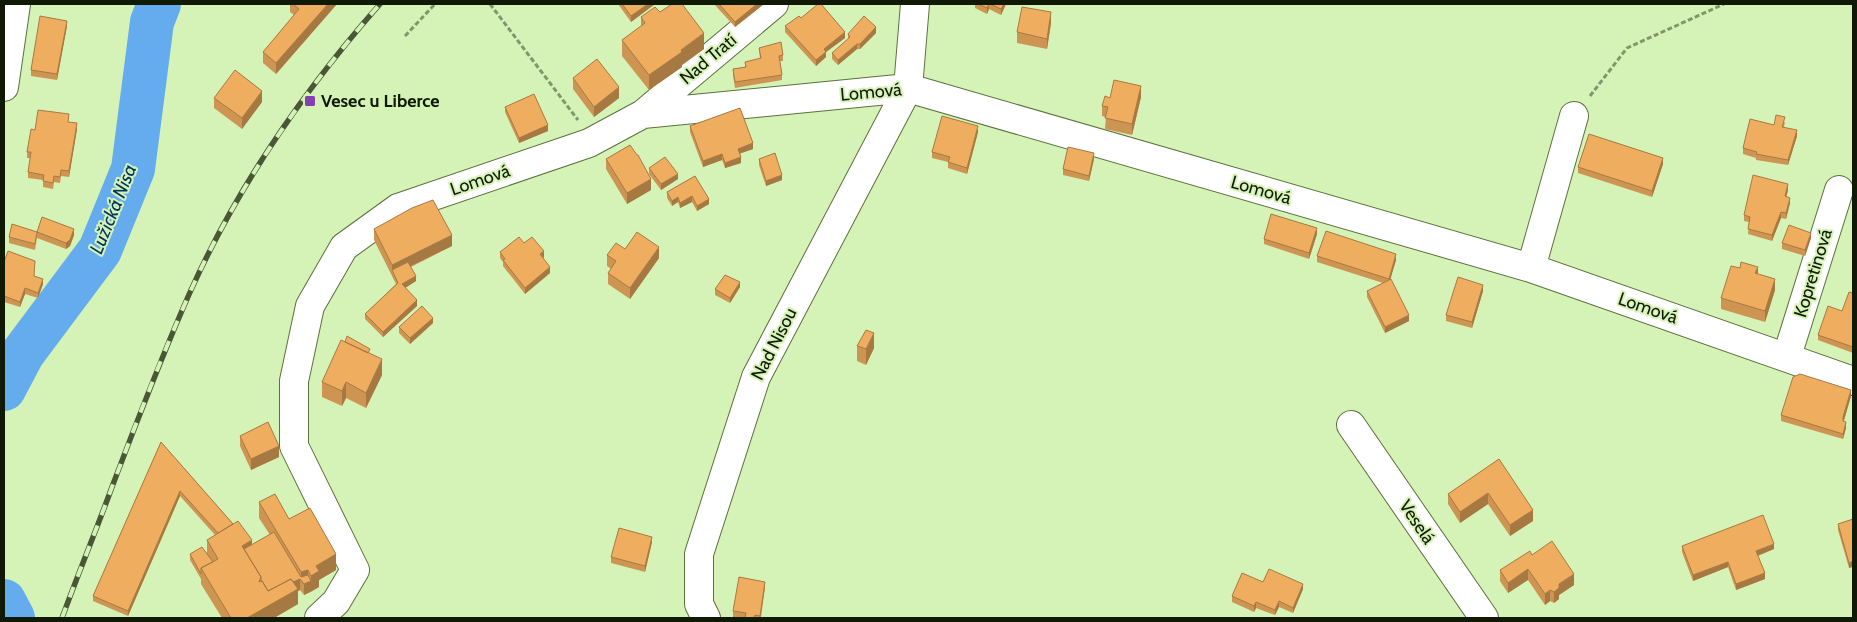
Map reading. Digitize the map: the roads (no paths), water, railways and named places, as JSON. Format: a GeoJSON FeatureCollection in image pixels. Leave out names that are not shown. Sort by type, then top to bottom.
{"type":"FeatureCollection","features":[{"type":"Feature","properties":{"kind":"street"},"geometry":{"type":"LineString","coordinates":[[4,86],[16,4]]}},
{"type":"Feature","properties":{"kind":"street","name":"Nad Tratí"},"geometry":{"type":"LineString","coordinates":[[643,114],[774,4]]}},
{"type":"Feature","properties":{"kind":"street"},"geometry":{"type":"LineString","coordinates":[[908,88],[915,4]]}},
{"type":"Feature","properties":{"kind":"street","name":"Lomová"},"geometry":{"type":"LineString","coordinates":[[319,618],[336,602],[355,570],[294,446],[294,381],[310,306],[344,247],[398,208],[589,142],[643,114],[908,88],[1531,268],[1787,356],[1853,381]]}},
{"type":"Feature","properties":{"kind":"street","name":"Nad Nisou"},"geometry":{"type":"LineString","coordinates":[[706,618],[699,604],[699,554],[756,377],[908,88]]}},
{"type":"Feature","properties":{"kind":"street"},"geometry":{"type":"LineString","coordinates":[[1531,268],[1574,116]]}},
{"type":"Feature","properties":{"kind":"street","name":"Kopretinová"},"geometry":{"type":"LineString","coordinates":[[1787,356],[1839,190]]}},
{"type":"Feature","properties":{"kind":"street","name":"Veselá"},"geometry":{"type":"LineString","coordinates":[[1351,425],[1484,618]]}},
{"type":"Feature","properties":{"kind":"waterway","name":"Lužická Nisa"},"geometry":{"type":"LineString","coordinates":[[4,389],[23,353],[100,250],[133,169],[152,22],[159,4]]}},
{"type":"Feature","properties":{"kind":"waterway","name":"Lužická Nisa"},"geometry":{"type":"LineString","coordinates":[[4,601],[13,618]]}},
{"type":"Feature","properties":{"kind":"railway"},"geometry":{"type":"LineString","coordinates":[[62,618],[160,363],[210,251],[230,213],[275,140],[325,70],[380,4]]}},
{"type":"Feature","properties":{"kind":"place","name":"Vesec u Liberce"},"geometry":{"type":"Point","coordinates":[310,101]}}]}
